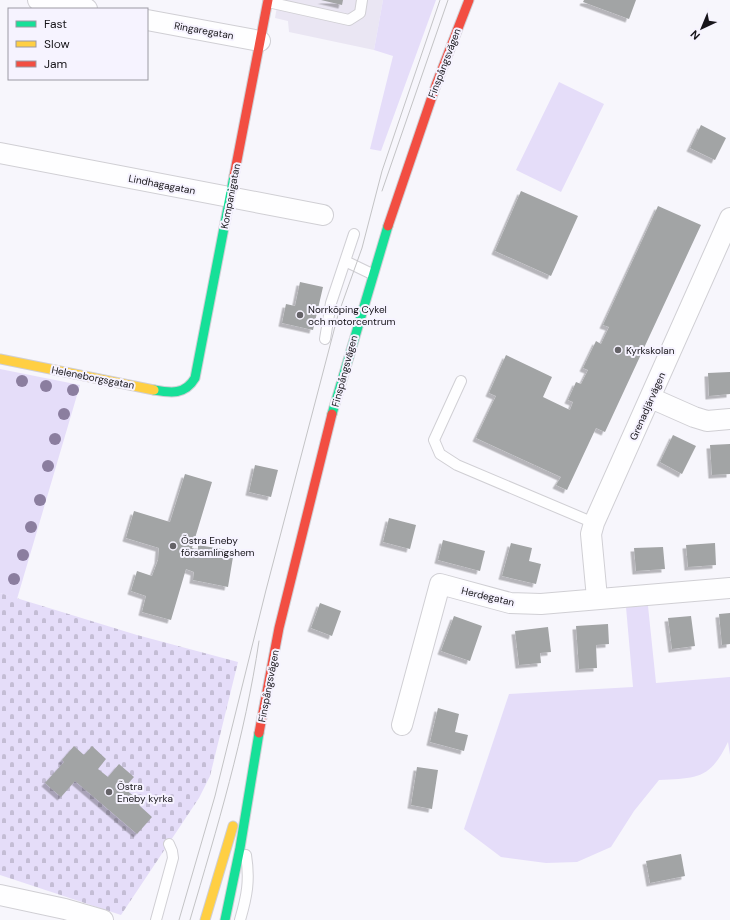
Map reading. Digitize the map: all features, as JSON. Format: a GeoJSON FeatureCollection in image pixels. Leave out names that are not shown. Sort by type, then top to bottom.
{"type":"FeatureCollection","features":[{"type":"Feature","properties":{"kind":"main road","name":"Finspångsvägen"},"geometry":{"type":"LineString","coordinates":[[225,920],[243,837],[256,753],[279,629],[328,430],[354,333],[372,274],[436,82],[469,0]]}},
{"type":"Feature","properties":{"kind":"main road","name":"Kompanigatan"},"geometry":{"type":"LineString","coordinates":[[186,390],[194,378],[268,1]]}},
{"type":"Feature","properties":{"kind":"main road","name":"Heleneborgsgatan"},"geometry":{"type":"LineString","coordinates":[[0,359],[171,393],[186,390]]}},
{"type":"Feature","properties":{"kind":"main road","name":"Finspångsvägen"},"geometry":{"type":"LineString","coordinates":[[205,920],[256,753]]}},
{"type":"Feature","properties":{"kind":"street"},"geometry":{"type":"LineString","coordinates":[[38,0],[82,8]]}},
{"type":"Feature","properties":{"kind":"street","name":"Ringaregatan"},"geometry":{"type":"LineString","coordinates":[[148,20],[260,41]]}},
{"type":"Feature","properties":{"kind":"street","name":"Lindhagagatan"},"geometry":{"type":"LineString","coordinates":[[0,153],[230,196],[323,216]]}},
{"type":"Feature","properties":{"kind":"street","name":"Grenadjärvägen"},"geometry":{"type":"LineString","coordinates":[[597,598],[591,534],[594,523],[730,218]]}},
{"type":"Feature","properties":{"kind":"street"},"geometry":{"type":"LineString","coordinates":[[651,398],[694,417],[707,421],[730,419]]}},
{"type":"Feature","properties":{"kind":"street","name":"Herdegatan"},"geometry":{"type":"LineString","coordinates":[[402,725],[440,584],[510,603],[541,604],[597,598],[730,588]]}},
{"type":"Feature","properties":{"kind":"street"},"geometry":{"type":"LineString","coordinates":[[0,895],[65,909],[103,920]]}},
{"type":"Feature","properties":{"kind":"lane"},"geometry":{"type":"LineString","coordinates":[[268,1],[349,20],[360,12],[362,0]]}},
{"type":"Feature","properties":{"kind":"lane"},"geometry":{"type":"LineString","coordinates":[[325,339],[331,303],[354,234]]}},
{"type":"Feature","properties":{"kind":"lane"},"geometry":{"type":"LineString","coordinates":[[345,261],[372,274]]}},
{"type":"Feature","properties":{"kind":"lane"},"geometry":{"type":"LineString","coordinates":[[461,381],[434,440],[440,454],[457,465],[594,523]]}},
{"type":"Feature","properties":{"kind":"lane"},"geometry":{"type":"LineString","coordinates":[[240,920],[248,894],[248,871],[243,837]]}},
{"type":"Feature","properties":{"kind":"lane"},"geometry":{"type":"LineString","coordinates":[[156,920],[173,858],[169,844]]}},
{"type":"Feature","properties":{"kind":"shaded area"},"geometry":{"type":"Polygon","coordinates":[[[278,0],[383,0],[374,50],[289,32],[288,21],[275,18],[278,0]]]}},
{"type":"Feature","properties":{"kind":"green space"},"geometry":{"type":"Polygon","coordinates":[[[383,0],[436,0],[381,151],[370,149],[393,56],[374,50],[383,0]]]}},
{"type":"Feature","properties":{"kind":"green space"},"geometry":{"type":"Polygon","coordinates":[[[559,82],[604,104],[561,192],[516,170],[559,82]]]}},
{"type":"Feature","properties":{"kind":"green space"},"geometry":{"type":"Polygon","coordinates":[[[0,369],[80,385],[17,599],[0,593],[0,369]]]}},
{"type":"Feature","properties":{"kind":"green space"},"geometry":{"type":"Polygon","coordinates":[[[0,593],[137,635],[238,662],[210,776],[199,798],[121,915],[0,875],[0,593]]]}},
{"type":"Feature","properties":{"kind":"green space"},"geometry":{"type":"Polygon","coordinates":[[[648,606],[656,683],[730,677],[730,755],[728,742],[709,770],[693,777],[659,780],[634,811],[611,847],[577,862],[546,863],[501,857],[464,829],[509,694],[633,687],[626,607],[648,606]]]}},
{"type":"Feature","properties":{"kind":"building"},"geometry":{"type":"Polygon","coordinates":[[[321,0],[343,0],[342,5],[321,0]]]}},
{"type":"Feature","properties":{"kind":"building"},"geometry":{"type":"Polygon","coordinates":[[[584,0],[636,0],[629,19],[583,2],[584,0]]]}},
{"type":"Feature","properties":{"kind":"building"},"geometry":{"type":"Polygon","coordinates":[[[701,125],[726,138],[715,160],[690,148],[701,125]]]}},
{"type":"Feature","properties":{"kind":"building"},"geometry":{"type":"Polygon","coordinates":[[[521,191],[578,216],[551,276],[495,251],[521,191]]]}},
{"type":"Feature","properties":{"kind":"building","name":"Kyrkskolan"},"geometry":{"type":"Polygon","coordinates":[[[658,206],[701,225],[605,432],[596,428],[567,490],[556,485],[561,477],[476,438],[496,396],[489,393],[506,355],[552,377],[543,397],[570,410],[573,402],[568,400],[576,382],[581,384],[588,370],[583,368],[596,341],[601,344],[609,327],[603,325],[658,206]]]}},
{"type":"Feature","properties":{"kind":"building","name":"Norrköping Cykel och motorcentrum"},"geometry":{"type":"Polygon","coordinates":[[[300,282],[323,287],[313,330],[282,323],[286,304],[295,306],[300,282]]]}},
{"type":"Feature","properties":{"kind":"building"},"geometry":{"type":"Polygon","coordinates":[[[730,372],[730,394],[709,396],[708,373],[730,372]]]}},
{"type":"Feature","properties":{"kind":"building"},"geometry":{"type":"Polygon","coordinates":[[[673,435],[696,446],[682,474],[660,462],[673,435]]]}},
{"type":"Feature","properties":{"kind":"building"},"geometry":{"type":"Polygon","coordinates":[[[730,444],[730,474],[712,475],[710,445],[730,444]]]}},
{"type":"Feature","properties":{"kind":"building"},"geometry":{"type":"Polygon","coordinates":[[[255,465],[278,470],[271,497],[249,492],[255,465]]]}},
{"type":"Feature","properties":{"kind":"building","name":"Östra Eneby församlingshem"},"geometry":{"type":"Polygon","coordinates":[[[185,474],[212,482],[192,548],[198,550],[198,545],[234,551],[228,587],[193,580],[194,572],[186,569],[171,620],[142,612],[146,596],[131,591],[137,571],[152,576],[158,560],[159,548],[126,538],[134,511],[170,522],[185,474]]]}},
{"type":"Feature","properties":{"kind":"building"},"geometry":{"type":"Polygon","coordinates":[[[389,518],[416,525],[410,549],[383,542],[389,518]]]}},
{"type":"Feature","properties":{"kind":"building"},"geometry":{"type":"Polygon","coordinates":[[[443,540],[485,551],[480,571],[438,560],[443,540]]]}},
{"type":"Feature","properties":{"kind":"building"},"geometry":{"type":"Polygon","coordinates":[[[511,543],[532,548],[529,561],[541,564],[536,584],[502,576],[511,543]]]}},
{"type":"Feature","properties":{"kind":"building"},"geometry":{"type":"Polygon","coordinates":[[[715,543],[716,565],[688,567],[686,545],[715,543]]]}},
{"type":"Feature","properties":{"kind":"building"},"geometry":{"type":"Polygon","coordinates":[[[663,547],[665,569],[636,571],[634,548],[663,547]]]}},
{"type":"Feature","properties":{"kind":"building"},"geometry":{"type":"Polygon","coordinates":[[[320,603],[341,611],[332,636],[311,628],[320,603]]]}},
{"type":"Feature","properties":{"kind":"building"},"geometry":{"type":"Polygon","coordinates":[[[730,613],[730,644],[722,645],[719,614],[730,613]]]}},
{"type":"Feature","properties":{"kind":"building"},"geometry":{"type":"Polygon","coordinates":[[[454,616],[482,626],[470,661],[441,651],[454,616]]]}},
{"type":"Feature","properties":{"kind":"building"},"geometry":{"type":"Polygon","coordinates":[[[691,616],[695,646],[672,649],[668,618],[691,616]]]}},
{"type":"Feature","properties":{"kind":"building"},"geometry":{"type":"Polygon","coordinates":[[[608,624],[609,644],[596,645],[597,668],[579,669],[576,626],[608,624]]]}},
{"type":"Feature","properties":{"kind":"building"},"geometry":{"type":"Polygon","coordinates":[[[548,627],[551,652],[540,653],[541,663],[519,665],[515,631],[548,627]]]}},
{"type":"Feature","properties":{"kind":"building"},"geometry":{"type":"Polygon","coordinates":[[[438,708],[459,714],[455,732],[468,735],[464,751],[430,742],[438,708]]]}},
{"type":"Feature","properties":{"kind":"building","name":"Östra Eneby kyrka"},"geometry":{"type":"Polygon","coordinates":[[[74,746],[84,755],[92,746],[106,759],[98,769],[108,777],[119,764],[134,777],[124,788],[142,803],[140,806],[152,817],[137,834],[75,781],[61,797],[45,783],[64,762],[62,760],[74,746]]]}},
{"type":"Feature","properties":{"kind":"building"},"geometry":{"type":"Polygon","coordinates":[[[417,767],[438,770],[432,809],[411,805],[417,767]]]}},
{"type":"Feature","properties":{"kind":"building"},"geometry":{"type":"Polygon","coordinates":[[[681,854],[685,876],[650,883],[646,861],[681,854]]]}},
{"type":"Feature","properties":{"kind":"tram line"},"geometry":{"type":"LineString","coordinates":[[179,920],[215,796],[266,590],[338,315],[362,248],[382,171],[440,0]]}},
{"type":"Feature","properties":{"kind":"tram line"},"geometry":{"type":"LineString","coordinates":[[382,191],[448,0]]}},
{"type":"Feature","properties":{"kind":"tram line"},"geometry":{"type":"LineString","coordinates":[[190,920],[238,747],[259,641]]}},
{"type":"Feature","properties":{"kind":"traffic: fast"},"geometry":{"type":"LineString","coordinates":[[154,390],[177,392],[191,384],[195,378],[234,176]]}},
{"type":"Feature","properties":{"kind":"traffic: fast"},"geometry":{"type":"LineString","coordinates":[[332,414],[388,226]]}},
{"type":"Feature","properties":{"kind":"traffic: fast"},"geometry":{"type":"LineString","coordinates":[[225,920],[240,848],[259,733]]}},
{"type":"Feature","properties":{"kind":"traffic: slow"},"geometry":{"type":"LineString","coordinates":[[0,359],[154,390]]}},
{"type":"Feature","properties":{"kind":"traffic: slow"},"geometry":{"type":"LineString","coordinates":[[205,920],[233,826]]}},
{"type":"Feature","properties":{"kind":"traffic: jam"},"geometry":{"type":"LineString","coordinates":[[234,176],[268,0]]}},
{"type":"Feature","properties":{"kind":"traffic: jam"},"geometry":{"type":"LineString","coordinates":[[388,226],[436,85],[469,0]]}},
{"type":"Feature","properties":{"kind":"traffic: jam"},"geometry":{"type":"LineString","coordinates":[[259,733],[279,628],[332,414]]}},
{"type":"Feature","properties":{"kind":"place","name":"Norrköping Cykel och motorcentrum"},"geometry":{"type":"Point","coordinates":[300,315]}},
{"type":"Feature","properties":{"kind":"place","name":"Kyrkskolan"},"geometry":{"type":"Point","coordinates":[618,350]}},
{"type":"Feature","properties":{"kind":"place","name":"Östra Eneby församlingshem"},"geometry":{"type":"Point","coordinates":[173,546]}},
{"type":"Feature","properties":{"kind":"place","name":"Östra Eneby kyrka"},"geometry":{"type":"Point","coordinates":[109,792]}}]}
